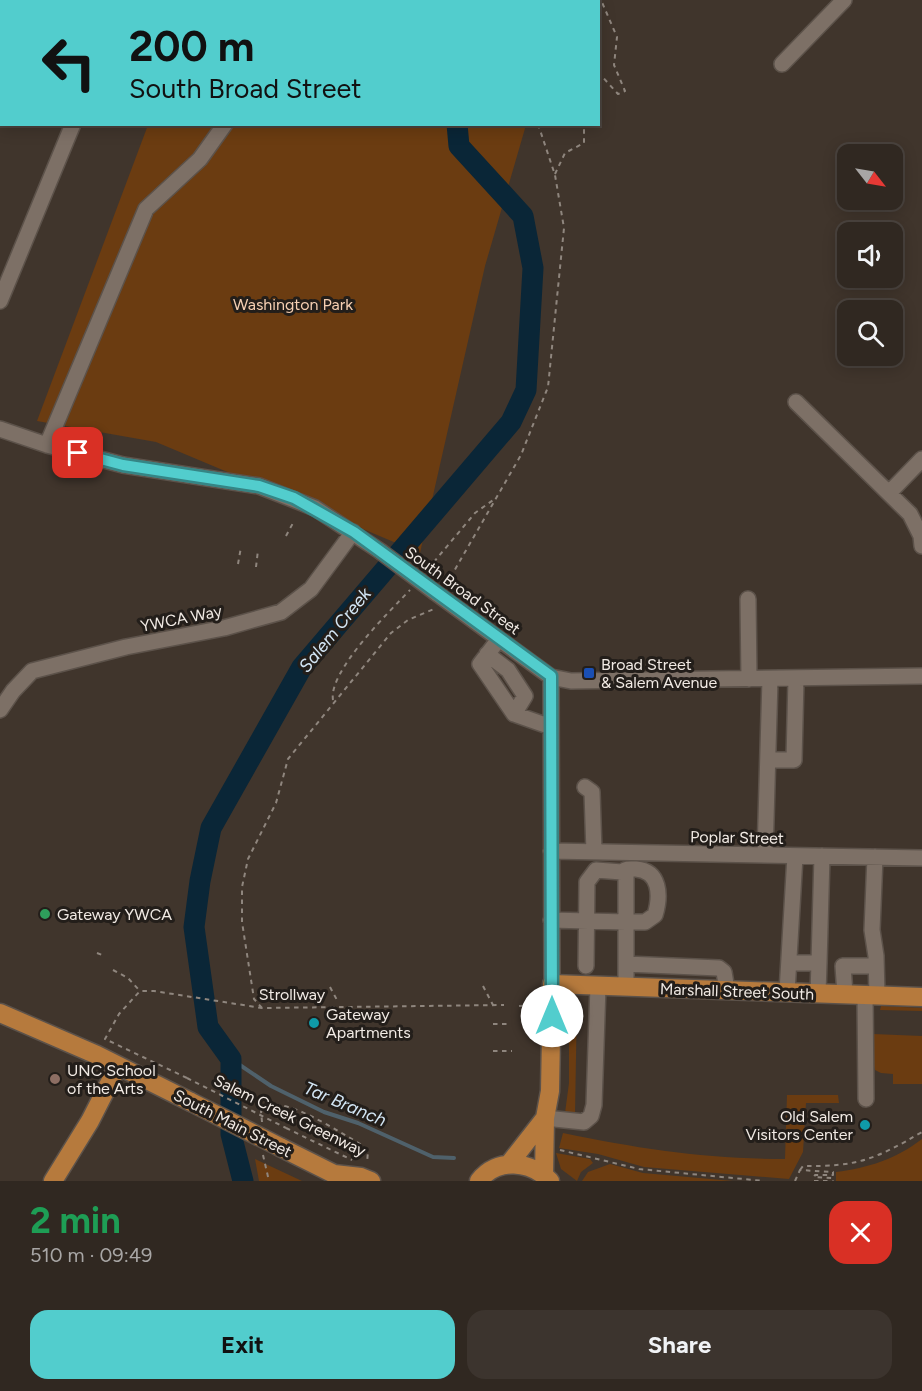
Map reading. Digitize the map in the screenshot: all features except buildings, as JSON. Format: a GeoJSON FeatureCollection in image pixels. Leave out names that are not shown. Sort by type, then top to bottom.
{"type":"FeatureCollection","features":[{"type":"Feature","properties":{"kind":"main road","name":"Marshall Street South"},"geometry":{"type":"LineString","coordinates":[[552,984],[922,997]]}},
{"type":"Feature","properties":{"kind":"main road"},"geometry":{"type":"LineString","coordinates":[[547,1178],[545,1118],[550,1092],[552,984]]}},
{"type":"Feature","properties":{"kind":"main road","name":"South Main Street"},"geometry":{"type":"LineString","coordinates":[[0,1014],[118,1066],[337,1178],[361,1177],[368,1174]]}},
{"type":"Feature","properties":{"kind":"main road"},"geometry":{"type":"LineString","coordinates":[[52,1181],[90,1121],[118,1066]]}},
{"type":"Feature","properties":{"kind":"main road"},"geometry":{"type":"LineString","coordinates":[[509,1164],[545,1118]]}},
{"type":"Feature","properties":{"kind":"main road"},"geometry":{"type":"LineString","coordinates":[[479,1181],[495,1168],[509,1164],[534,1168],[547,1178]]}},
{"type":"Feature","properties":{"kind":"street"},"geometry":{"type":"LineString","coordinates":[[782,64],[844,0]]}},
{"type":"Feature","properties":{"kind":"street"},"geometry":{"type":"LineString","coordinates":[[0,301],[73,126]]}},
{"type":"Feature","properties":{"kind":"street"},"geometry":{"type":"LineString","coordinates":[[47,445],[146,209],[200,159],[224,126]]}},
{"type":"Feature","properties":{"kind":"street"},"geometry":{"type":"LineString","coordinates":[[796,402],[910,514],[921,536],[922,546]]}},
{"type":"Feature","properties":{"kind":"street","name":"South Broad Street"},"geometry":{"type":"LineString","coordinates":[[0,429],[47,445],[123,465],[259,486],[294,498],[354,532],[551,676],[592,682],[922,676]]}},
{"type":"Feature","properties":{"kind":"street"},"geometry":{"type":"LineString","coordinates":[[890,492],[922,459]]}},
{"type":"Feature","properties":{"kind":"street","name":"YWCA Way"},"geometry":{"type":"LineString","coordinates":[[0,710],[13,691],[32,671],[126,647],[235,625],[280,612],[311,589],[354,532]]}},
{"type":"Feature","properties":{"kind":"street"},"geometry":{"type":"LineString","coordinates":[[748,599],[749,680]]}},
{"type":"Feature","properties":{"kind":"street"},"geometry":{"type":"LineString","coordinates":[[499,639],[480,664],[514,714],[551,727]]}},
{"type":"Feature","properties":{"kind":"street"},"geometry":{"type":"LineString","coordinates":[[551,676],[552,984]]}},
{"type":"Feature","properties":{"kind":"street"},"geometry":{"type":"LineString","coordinates":[[765,855],[770,679]]}},
{"type":"Feature","properties":{"kind":"street"},"geometry":{"type":"LineString","coordinates":[[768,760],[794,760],[796,679]]}},
{"type":"Feature","properties":{"kind":"street"},"geometry":{"type":"LineString","coordinates":[[769,717],[795,716]]}},
{"type":"Feature","properties":{"kind":"street"},"geometry":{"type":"LineString","coordinates":[[585,787],[592,792],[594,852]]}},
{"type":"Feature","properties":{"kind":"street","name":"Poplar Street"},"geometry":{"type":"LineString","coordinates":[[551,851],[922,858]]}},
{"type":"Feature","properties":{"kind":"street"},"geometry":{"type":"LineString","coordinates":[[787,992],[795,856]]}},
{"type":"Feature","properties":{"kind":"street"},"geometry":{"type":"LineString","coordinates":[[818,993],[822,856]]}},
{"type":"Feature","properties":{"kind":"street"},"geometry":{"type":"LineString","coordinates":[[866,1099],[871,995],[876,966],[872,930],[875,857]]}},
{"type":"Feature","properties":{"kind":"street"},"geometry":{"type":"LineString","coordinates":[[551,920],[585,921],[626,922],[651,920],[656,909],[657,882],[649,872],[627,869],[622,872],[596,870],[590,876],[586,882],[585,921],[586,966]]}},
{"type":"Feature","properties":{"kind":"street"},"geometry":{"type":"LineString","coordinates":[[622,872],[626,876],[626,987]]}},
{"type":"Feature","properties":{"kind":"street"},"geometry":{"type":"LineString","coordinates":[[790,963],[819,963]]}},
{"type":"Feature","properties":{"kind":"street"},"geometry":{"type":"LineString","coordinates":[[626,964],[719,968],[727,978],[727,990]]}},
{"type":"Feature","properties":{"kind":"street"},"geometry":{"type":"LineString","coordinates":[[845,994],[843,966],[876,966]]}},
{"type":"Feature","properties":{"kind":"street"},"geometry":{"type":"LineString","coordinates":[[545,1118],[584,1122],[591,1116],[594,1105],[597,986]]}},
{"type":"Feature","properties":{"kind":"path"},"geometry":{"type":"LineString","coordinates":[[600,74],[618,94],[625,91],[614,65],[617,37],[602,0]]}},
{"type":"Feature","properties":{"kind":"path"},"geometry":{"type":"LineString","coordinates":[[262,1008],[254,999],[240,904],[248,859],[276,803],[288,759],[333,700],[391,633],[439,596],[532,434],[549,387],[564,228],[555,175],[539,126]]}},
{"type":"Feature","properties":{"kind":"path"},"geometry":{"type":"LineString","coordinates":[[555,175],[565,153],[584,143],[584,126]]}},
{"type":"Feature","properties":{"kind":"path"},"geometry":{"type":"LineString","coordinates":[[444,549],[475,513],[497,497]]}},
{"type":"Feature","properties":{"kind":"path"},"geometry":{"type":"LineString","coordinates":[[286,536],[293,523]]}},
{"type":"Feature","properties":{"kind":"path"},"geometry":{"type":"LineString","coordinates":[[238,564],[241,547]]}},
{"type":"Feature","properties":{"kind":"path"},"geometry":{"type":"LineString","coordinates":[[256,567],[258,550]]}},
{"type":"Feature","properties":{"kind":"path"},"geometry":{"type":"LineString","coordinates":[[333,700],[335,685],[364,638],[391,609]]}},
{"type":"Feature","properties":{"kind":"path"},"geometry":{"type":"LineString","coordinates":[[97,953],[102,955]]}},
{"type":"Feature","properties":{"kind":"path"},"geometry":{"type":"LineString","coordinates":[[113,970],[128,978],[140,991]]}},
{"type":"Feature","properties":{"kind":"path"},"geometry":{"type":"LineString","coordinates":[[330,987],[337,1000]]}},
{"type":"Feature","properties":{"kind":"path"},"geometry":{"type":"LineString","coordinates":[[483,987],[493,1005]]}},
{"type":"Feature","properties":{"kind":"path","name":"Strollway"},"geometry":{"type":"LineString","coordinates":[[140,991],[177,994],[262,1008],[504,1005]]}},
{"type":"Feature","properties":{"kind":"path","name":"Salem Creek Greenway"},"geometry":{"type":"LineString","coordinates":[[140,991],[119,1014],[105,1039],[356,1162]]}},
{"type":"Feature","properties":{"kind":"path"},"geometry":{"type":"LineString","coordinates":[[519,1006],[541,1005],[541,1000]]}},
{"type":"Feature","properties":{"kind":"path"},"geometry":{"type":"LineString","coordinates":[[493,1024],[511,1024]]}},
{"type":"Feature","properties":{"kind":"path"},"geometry":{"type":"LineString","coordinates":[[493,1051],[512,1051]]}},
{"type":"Feature","properties":{"kind":"path","name":"Salem Creek Greenway"},"geometry":{"type":"LineString","coordinates":[[284,1107],[362,1145],[368,1151],[368,1174]]}},
{"type":"Feature","properties":{"kind":"path"},"geometry":{"type":"LineString","coordinates":[[795,1181],[803,1166],[860,1164],[882,1156],[922,1132]]}},
{"type":"Feature","properties":{"kind":"path"},"geometry":{"type":"LineString","coordinates":[[554,1149],[648,1170],[764,1181]]}},
{"type":"Feature","properties":{"kind":"path"},"geometry":{"type":"LineString","coordinates":[[800,1170],[833,1172],[833,1175],[815,1175],[814,1178],[833,1178],[833,1181]]}},
{"type":"Feature","properties":{"kind":"path"},"geometry":{"type":"LineString","coordinates":[[814,1181],[828,1181]]}},
{"type":"Feature","properties":{"kind":"green space","name":"Washington Park"},"geometry":{"type":"Polygon","coordinates":[[[148,126],[526,126],[485,266],[420,553],[156,442],[37,421],[148,126]]]}},
{"type":"Feature","properties":{"kind":"green space"},"geometry":{"type":"Polygon","coordinates":[[[569,1001],[577,1001],[575,1114],[565,1113],[569,1083],[569,1001]]]}},
{"type":"Feature","properties":{"kind":"green space"},"geometry":{"type":"Polygon","coordinates":[[[881,1006],[922,1008],[922,1011],[880,1010],[881,1006]]]}},
{"type":"Feature","properties":{"kind":"green space"},"geometry":{"type":"Polygon","coordinates":[[[874,1007],[873,1034],[922,1036],[922,1084],[893,1084],[893,1074],[875,1070],[871,1055],[874,1007]]]}},
{"type":"Feature","properties":{"kind":"green space"},"geometry":{"type":"Polygon","coordinates":[[[787,1095],[838,1095],[839,1103],[806,1103],[803,1152],[789,1179],[644,1167],[598,1154],[559,1148],[563,1133],[673,1152],[756,1159],[785,1159],[787,1095]]]}},
{"type":"Feature","properties":{"kind":"green space"},"geometry":{"type":"Polygon","coordinates":[[[922,1139],[922,1181],[836,1181],[836,1172],[881,1162],[922,1139]]]}},
{"type":"Feature","properties":{"kind":"green space"},"geometry":{"type":"Polygon","coordinates":[[[556,1153],[590,1159],[593,1163],[581,1172],[577,1181],[561,1169],[556,1153]]]}},
{"type":"Feature","properties":{"kind":"green space"},"geometry":{"type":"Polygon","coordinates":[[[255,1159],[302,1181],[259,1181],[255,1159]]]}},
{"type":"Feature","properties":{"kind":"green space"},"geometry":{"type":"Polygon","coordinates":[[[610,1164],[643,1173],[733,1181],[582,1181],[588,1172],[610,1164]]]}},
{"type":"Feature","properties":{"kind":"waterway","name":"Salem Creek"},"geometry":{"type":"LineString","coordinates":[[243,1181],[231,1134],[231,1059],[208,1027],[194,927],[200,881],[211,828],[302,667],[511,422],[526,390],[533,268],[523,216],[459,146],[457,126]]}},
{"type":"Feature","properties":{"kind":"waterway","name":"Tar Branch"},"geometry":{"type":"LineString","coordinates":[[231,1059],[271,1086],[324,1112],[358,1123],[433,1157],[454,1158]]}},
{"type":"Feature","properties":{"kind":"place","name":"Broad Street & Salem Avenue"},"geometry":{"type":"Point","coordinates":[589,673]}},
{"type":"Feature","properties":{"kind":"place","name":"Gateway YWCA"},"geometry":{"type":"Point","coordinates":[45,914]}},
{"type":"Feature","properties":{"kind":"place","name":"Gateway Apartments"},"geometry":{"type":"Point","coordinates":[314,1023]}},
{"type":"Feature","properties":{"kind":"place","name":"UNC School of the Arts"},"geometry":{"type":"Point","coordinates":[55,1079]}},
{"type":"Feature","properties":{"kind":"place","name":"Old Salem Visitors Center"},"geometry":{"type":"Point","coordinates":[865,1125]}},
{"type":"Feature","properties":{"kind":"route"},"geometry":{"type":"LineString","coordinates":[[78,453],[123,465],[259,486],[294,498],[354,532],[551,676],[552,1016]]}}]}
